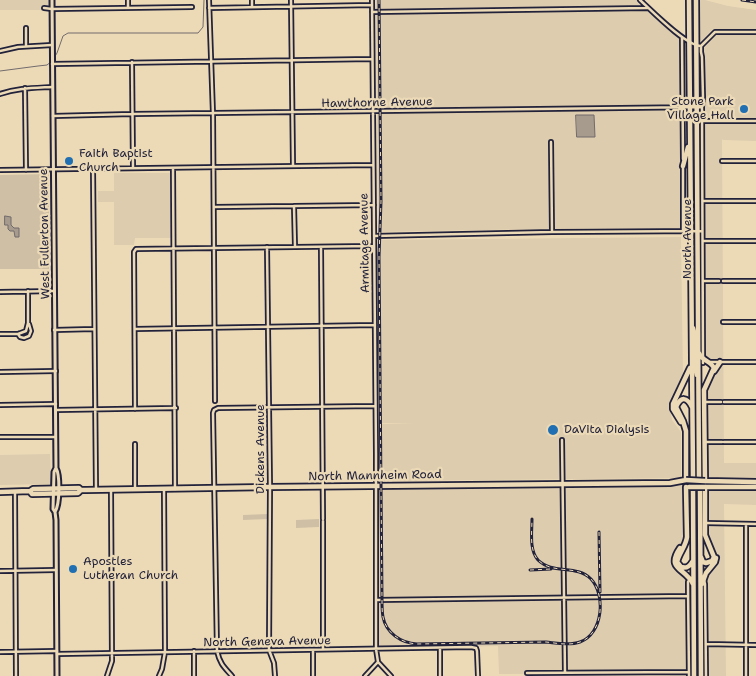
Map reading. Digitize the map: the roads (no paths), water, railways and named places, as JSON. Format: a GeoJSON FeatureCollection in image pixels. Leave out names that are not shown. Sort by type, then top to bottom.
{"type":"FeatureCollection","features":[{"type":"Feature","properties":{"kind":"main road","name":"North Avenue"},"geometry":{"type":"LineString","coordinates":[[689,0],[693,477]]}},
{"type":"Feature","properties":{"kind":"main road","name":"North Avenue"},"geometry":{"type":"LineString","coordinates":[[696,0],[699,107],[697,168],[700,231],[699,477]]}},
{"type":"Feature","properties":{"kind":"main road"},"geometry":{"type":"LineString","coordinates":[[683,166],[690,135]]}},
{"type":"Feature","properties":{"kind":"main road"},"geometry":{"type":"LineString","coordinates":[[697,137],[702,141]]}},
{"type":"Feature","properties":{"kind":"main road"},"geometry":{"type":"LineString","coordinates":[[697,168],[699,162],[703,161]]}},
{"type":"Feature","properties":{"kind":"main road"},"geometry":{"type":"LineString","coordinates":[[691,324],[695,336],[695,367],[699,386]]}},
{"type":"Feature","properties":{"kind":"main road"},"geometry":{"type":"LineString","coordinates":[[699,352],[705,361],[713,365],[713,372]]}},
{"type":"Feature","properties":{"kind":"main road"},"geometry":{"type":"LineString","coordinates":[[699,371],[701,364],[705,361]]}},
{"type":"Feature","properties":{"kind":"main road"},"geometry":{"type":"LineString","coordinates":[[705,480],[705,386],[720,362]]}},
{"type":"Feature","properties":{"kind":"main road"},"geometry":{"type":"LineString","coordinates":[[686,431],[673,409],[673,404],[692,365]]}},
{"type":"Feature","properties":{"kind":"main road"},"geometry":{"type":"LineString","coordinates":[[686,480],[686,431],[684,421],[676,407],[678,402],[683,399],[690,402],[692,407]]}},
{"type":"Feature","properties":{"kind":"main road","name":"North Mannheim Road"},"geometry":{"type":"LineString","coordinates":[[0,492],[30,492],[32,489],[56,491],[79,488],[81,490],[135,490],[670,483],[686,480],[756,482]]}},
{"type":"Feature","properties":{"kind":"main road","name":"North Mannheim Road"},"geometry":{"type":"LineString","coordinates":[[670,483],[686,487],[756,488]]}},
{"type":"Feature","properties":{"kind":"main road"},"geometry":{"type":"LineString","coordinates":[[686,487],[686,542],[677,562],[681,567],[685,568],[689,567],[693,559]]}},
{"type":"Feature","properties":{"kind":"main road"},"geometry":{"type":"LineString","coordinates":[[700,556],[703,562],[706,563],[713,560],[714,555],[706,538],[705,487]]}},
{"type":"Feature","properties":{"kind":"main road"},"geometry":{"type":"LineString","coordinates":[[693,490],[691,643],[694,676]]}},
{"type":"Feature","properties":{"kind":"main road"},"geometry":{"type":"LineString","coordinates":[[700,490],[700,590],[703,644],[701,676]]}},
{"type":"Feature","properties":{"kind":"main road"},"geometry":{"type":"LineString","coordinates":[[687,531],[674,561],[676,568],[690,579],[693,587]]}},
{"type":"Feature","properties":{"kind":"main road"},"geometry":{"type":"LineString","coordinates":[[700,590],[706,573],[717,557],[706,538]]}},
{"type":"Feature","properties":{"kind":"street","name":"West Fullerton Avenue"},"geometry":{"type":"LineString","coordinates":[[52,0],[54,330],[56,371],[56,468],[54,472],[58,508],[56,512],[58,676]]}},
{"type":"Feature","properties":{"kind":"street"},"geometry":{"type":"LineString","coordinates":[[128,0],[128,8]]}},
{"type":"Feature","properties":{"kind":"street"},"geometry":{"type":"LineString","coordinates":[[252,0],[252,7]]}},
{"type":"Feature","properties":{"kind":"street"},"geometry":{"type":"LineString","coordinates":[[291,0],[293,165]]}},
{"type":"Feature","properties":{"kind":"street"},"geometry":{"type":"LineString","coordinates":[[332,0],[332,6]]}},
{"type":"Feature","properties":{"kind":"street","name":"Armitage Avenue"},"geometry":{"type":"LineString","coordinates":[[372,0],[376,649],[378,662]]}},
{"type":"Feature","properties":{"kind":"street"},"geometry":{"type":"LineString","coordinates":[[640,0],[682,38],[698,46],[715,32],[756,32]]}},
{"type":"Feature","properties":{"kind":"street"},"geometry":{"type":"LineString","coordinates":[[209,1],[213,114],[215,401]]}},
{"type":"Feature","properties":{"kind":"street"},"geometry":{"type":"LineString","coordinates":[[209,8],[372,5]]}},
{"type":"Feature","properties":{"kind":"street"},"geometry":{"type":"LineString","coordinates":[[44,8],[192,7]]}},
{"type":"Feature","properties":{"kind":"street"},"geometry":{"type":"LineString","coordinates":[[372,12],[648,8]]}},
{"type":"Feature","properties":{"kind":"street"},"geometry":{"type":"LineString","coordinates":[[26,28],[26,46]]}},
{"type":"Feature","properties":{"kind":"street","name":"North Avenue"},"geometry":{"type":"LineString","coordinates":[[682,38],[683,231]]}},
{"type":"Feature","properties":{"kind":"street"},"geometry":{"type":"LineString","coordinates":[[0,51],[26,46],[52,45]]}},
{"type":"Feature","properties":{"kind":"street"},"geometry":{"type":"LineString","coordinates":[[52,63],[372,59]]}},
{"type":"Feature","properties":{"kind":"street"},"geometry":{"type":"LineString","coordinates":[[132,62],[133,168]]}},
{"type":"Feature","properties":{"kind":"street"},"geometry":{"type":"LineString","coordinates":[[0,94],[10,90],[52,87]]}},
{"type":"Feature","properties":{"kind":"street"},"geometry":{"type":"LineString","coordinates":[[25,88],[26,170]]}},
{"type":"Feature","properties":{"kind":"street","name":"North Avenue"},"geometry":{"type":"LineString","coordinates":[[699,107],[702,121],[703,161],[700,231],[702,241],[705,361]]}},
{"type":"Feature","properties":{"kind":"street","name":"Hawthorne Avenue"},"geometry":{"type":"LineString","coordinates":[[52,116],[699,107]]}},
{"type":"Feature","properties":{"kind":"street"},"geometry":{"type":"LineString","coordinates":[[702,121],[756,121]]}},
{"type":"Feature","properties":{"kind":"street"},"geometry":{"type":"LineString","coordinates":[[551,142],[552,232]]}},
{"type":"Feature","properties":{"kind":"street"},"geometry":{"type":"LineString","coordinates":[[722,161],[756,161]]}},
{"type":"Feature","properties":{"kind":"street"},"geometry":{"type":"LineString","coordinates":[[0,170],[373,165]]}},
{"type":"Feature","properties":{"kind":"street"},"geometry":{"type":"LineString","coordinates":[[93,168],[96,490]]}},
{"type":"Feature","properties":{"kind":"street"},"geometry":{"type":"LineString","coordinates":[[173,168],[176,489]]}},
{"type":"Feature","properties":{"kind":"street"},"geometry":{"type":"LineString","coordinates":[[702,201],[756,201]]}},
{"type":"Feature","properties":{"kind":"street"},"geometry":{"type":"LineString","coordinates":[[214,207],[374,205]]}},
{"type":"Feature","properties":{"kind":"street"},"geometry":{"type":"LineString","coordinates":[[294,206],[295,247]]}},
{"type":"Feature","properties":{"kind":"street"},"geometry":{"type":"LineString","coordinates":[[374,236],[700,231]]}},
{"type":"Feature","properties":{"kind":"street"},"geometry":{"type":"LineString","coordinates":[[702,241],[756,241]]}},
{"type":"Feature","properties":{"kind":"street"},"geometry":{"type":"LineString","coordinates":[[135,409],[134,252],[136,249],[374,246]]}},
{"type":"Feature","properties":{"kind":"street","name":"Dickens Avenue"},"geometry":{"type":"LineString","coordinates":[[267,247],[270,487],[269,650],[274,663],[275,676]]}},
{"type":"Feature","properties":{"kind":"street"},"geometry":{"type":"LineString","coordinates":[[321,247],[323,649]]}},
{"type":"Feature","properties":{"kind":"street"},"geometry":{"type":"LineString","coordinates":[[703,281],[756,281]]}},
{"type":"Feature","properties":{"kind":"street"},"geometry":{"type":"LineString","coordinates":[[0,334],[18,334],[26,331],[28,323],[28,291]]}},
{"type":"Feature","properties":{"kind":"street"},"geometry":{"type":"LineString","coordinates":[[0,292],[54,291]]}},
{"type":"Feature","properties":{"kind":"street"},"geometry":{"type":"LineString","coordinates":[[724,322],[756,322]]}},
{"type":"Feature","properties":{"kind":"street"},"geometry":{"type":"LineString","coordinates":[[18,334],[24,338],[29,336],[32,331],[28,323]]}},
{"type":"Feature","properties":{"kind":"street"},"geometry":{"type":"LineString","coordinates":[[135,329],[375,325]]}},
{"type":"Feature","properties":{"kind":"street"},"geometry":{"type":"LineString","coordinates":[[54,330],[94,329]]}},
{"type":"Feature","properties":{"kind":"street"},"geometry":{"type":"LineString","coordinates":[[705,361],[756,362]]}},
{"type":"Feature","properties":{"kind":"street"},"geometry":{"type":"LineString","coordinates":[[0,372],[56,371]]}},
{"type":"Feature","properties":{"kind":"street"},"geometry":{"type":"LineString","coordinates":[[704,402],[756,402]]}},
{"type":"Feature","properties":{"kind":"street"},"geometry":{"type":"LineString","coordinates":[[0,405],[56,404]]}},
{"type":"Feature","properties":{"kind":"street"},"geometry":{"type":"LineString","coordinates":[[232,676],[222,665],[217,651],[213,413],[215,409],[375,406]]}},
{"type":"Feature","properties":{"kind":"street"},"geometry":{"type":"LineString","coordinates":[[56,410],[176,408]]}},
{"type":"Feature","properties":{"kind":"street"},"geometry":{"type":"LineString","coordinates":[[0,438],[56,437]]}},
{"type":"Feature","properties":{"kind":"street"},"geometry":{"type":"LineString","coordinates":[[562,440],[565,673]]}},
{"type":"Feature","properties":{"kind":"street"},"geometry":{"type":"LineString","coordinates":[[705,442],[756,442]]}},
{"type":"Feature","properties":{"kind":"street"},"geometry":{"type":"LineString","coordinates":[[135,444],[135,490]]}},
{"type":"Feature","properties":{"kind":"street"},"geometry":{"type":"LineString","coordinates":[[159,676],[164,652],[164,489]]}},
{"type":"Feature","properties":{"kind":"street"},"geometry":{"type":"LineString","coordinates":[[108,676],[112,653],[111,490]]}},
{"type":"Feature","properties":{"kind":"street"},"geometry":{"type":"LineString","coordinates":[[15,492],[16,676]]}},
{"type":"Feature","properties":{"kind":"street"},"geometry":{"type":"LineString","coordinates":[[705,523],[756,524]]}},
{"type":"Feature","properties":{"kind":"street"},"geometry":{"type":"LineString","coordinates":[[746,524],[746,676]]}},
{"type":"Feature","properties":{"kind":"street"},"geometry":{"type":"LineString","coordinates":[[0,571],[56,570]]}},
{"type":"Feature","properties":{"kind":"street"},"geometry":{"type":"LineString","coordinates":[[527,673],[689,674],[691,643],[688,582],[693,573]]}},
{"type":"Feature","properties":{"kind":"street"},"geometry":{"type":"LineString","coordinates":[[700,573],[705,584],[703,644],[706,676]]}},
{"type":"Feature","properties":{"kind":"street"},"geometry":{"type":"LineString","coordinates":[[376,600],[688,596]]}},
{"type":"Feature","properties":{"kind":"street"},"geometry":{"type":"LineString","coordinates":[[691,643],[756,645]]}},
{"type":"Feature","properties":{"kind":"street","name":"North Geneva Avenue"},"geometry":{"type":"LineString","coordinates":[[0,652],[112,653],[471,647],[476,648],[478,653],[478,676]]}},
{"type":"Feature","properties":{"kind":"street"},"geometry":{"type":"LineString","coordinates":[[440,648],[440,676]]}},
{"type":"Feature","properties":{"kind":"street"},"geometry":{"type":"LineString","coordinates":[[313,650],[313,676]]}},
{"type":"Feature","properties":{"kind":"street"},"geometry":{"type":"LineString","coordinates":[[194,651],[194,676]]}},
{"type":"Feature","properties":{"kind":"street"},"geometry":{"type":"LineString","coordinates":[[365,676],[378,662],[391,676]]}},
{"type":"Feature","properties":{"kind":"waterway"},"geometry":{"type":"LineString","coordinates":[[54,58],[63,36],[68,33],[198,33],[203,27],[204,0]]}},
{"type":"Feature","properties":{"kind":"waterway"},"geometry":{"type":"LineString","coordinates":[[0,71],[47,65],[52,61]]}},
{"type":"Feature","properties":{"kind":"railway"},"geometry":{"type":"LineString","coordinates":[[379,0],[382,604],[383,617],[387,628],[405,642],[417,644],[546,642],[567,644],[580,642],[588,638],[594,631],[600,614],[599,594],[596,586],[585,574],[550,567],[538,560],[532,546],[532,519]]}},
{"type":"Feature","properties":{"kind":"railway"},"geometry":{"type":"LineString","coordinates":[[742,0],[756,2]]}},
{"type":"Feature","properties":{"kind":"railway"},"geometry":{"type":"LineString","coordinates":[[599,532],[600,592]]}},
{"type":"Feature","properties":{"kind":"railway"},"geometry":{"type":"LineString","coordinates":[[530,570],[551,569]]}},
{"type":"Feature","properties":{"kind":"place","name":"Stone Park Village Hall"},"geometry":{"type":"Point","coordinates":[744,109]}},
{"type":"Feature","properties":{"kind":"place","name":"Faith Baptist Church"},"geometry":{"type":"Point","coordinates":[69,161]}},
{"type":"Feature","properties":{"kind":"place","name":"DaVita Dialysis"},"geometry":{"type":"Point","coordinates":[553,430]}},
{"type":"Feature","properties":{"kind":"place","name":"Apostles Lutheran Church"},"geometry":{"type":"Point","coordinates":[73,569]}}]}
